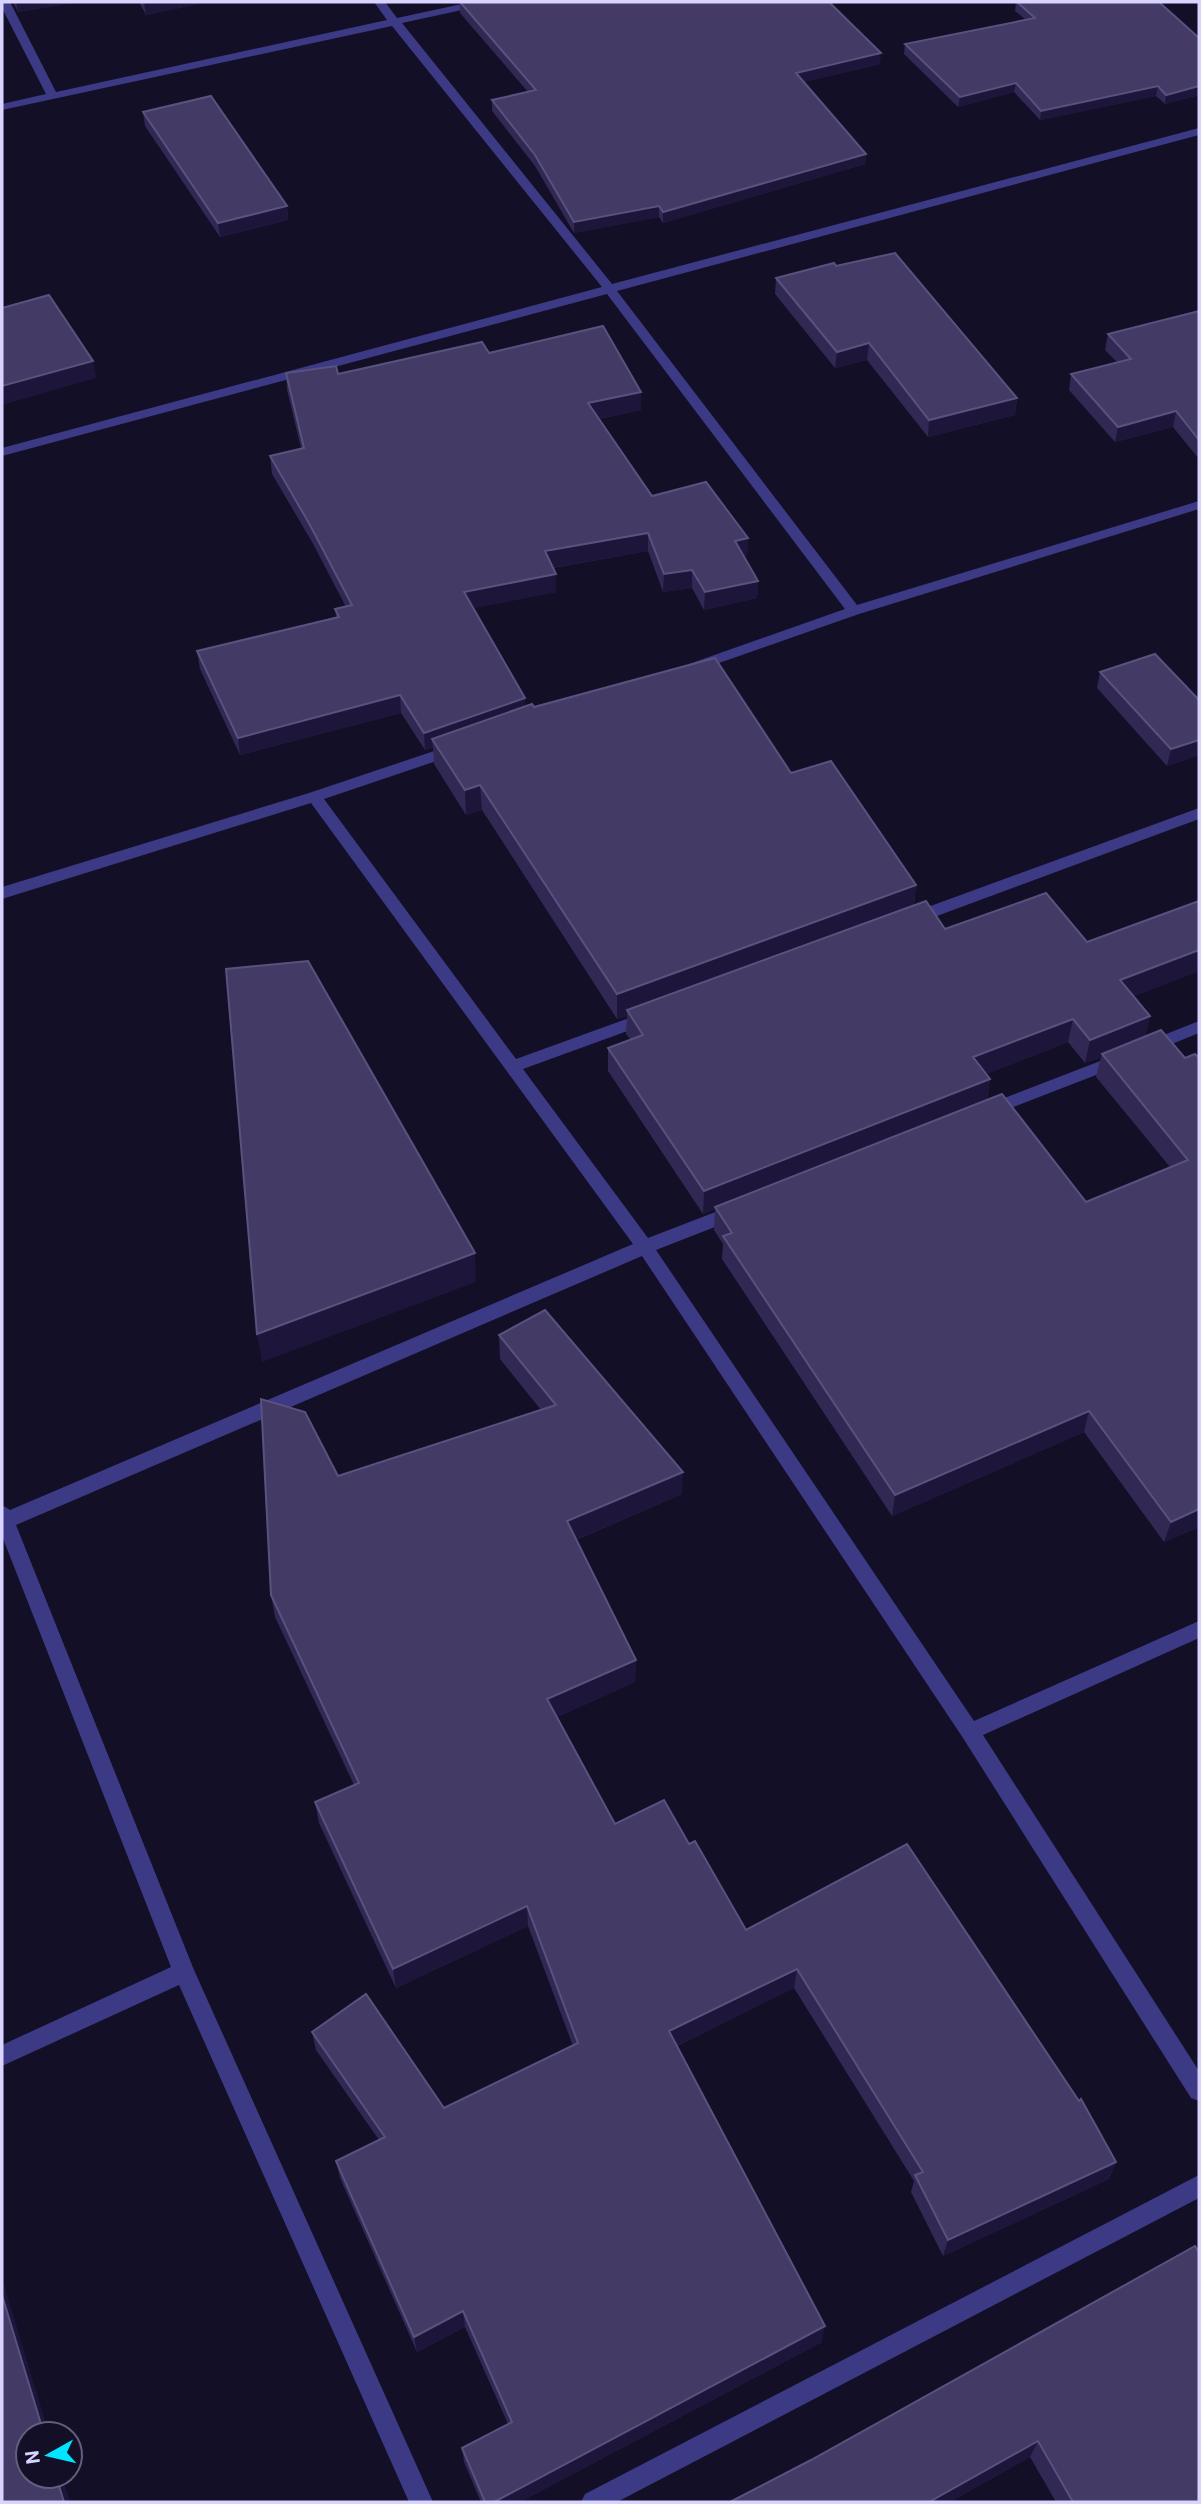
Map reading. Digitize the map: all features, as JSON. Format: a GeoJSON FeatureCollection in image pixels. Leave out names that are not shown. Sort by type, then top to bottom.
{"type":"FeatureCollection","features":[{"type":"Feature","properties":{"kind":"street"},"geometry":{"type":"LineString","coordinates":[[4,2],[52,94]]}},
{"type":"Feature","properties":{"kind":"street"},"geometry":{"type":"LineString","coordinates":[[379,2],[611,291],[854,611]]}},
{"type":"Feature","properties":{"kind":"street"},"geometry":{"type":"LineString","coordinates":[[2,107],[485,2]]}},
{"type":"Feature","properties":{"kind":"street"},"geometry":{"type":"LineString","coordinates":[[2,452],[611,291],[1199,131]]}},
{"type":"Feature","properties":{"kind":"street"},"geometry":{"type":"LineString","coordinates":[[683,670],[854,611],[1199,505]]}},
{"type":"Feature","properties":{"kind":"street"},"geometry":{"type":"LineString","coordinates":[[2,893],[314,797],[472,743]]}},
{"type":"Feature","properties":{"kind":"street"},"geometry":{"type":"LineString","coordinates":[[314,797],[645,1247],[970,1732],[1199,2090]]}},
{"type":"Feature","properties":{"kind":"street"},"geometry":{"type":"LineString","coordinates":[[902,923],[1199,813]]}},
{"type":"Feature","properties":{"kind":"street"},"geometry":{"type":"LineString","coordinates":[[514,1066],[670,1009]]}},
{"type":"Feature","properties":{"kind":"street"},"geometry":{"type":"LineString","coordinates":[[967,1119],[1199,1027]]}},
{"type":"Feature","properties":{"kind":"street"},"geometry":{"type":"LineString","coordinates":[[421,2502],[184,1972],[3,1519],[748,1206]]}},
{"type":"Feature","properties":{"kind":"street"},"geometry":{"type":"LineString","coordinates":[[970,1732],[1199,1629]]}},
{"type":"Feature","properties":{"kind":"street"},"geometry":{"type":"LineString","coordinates":[[2,2056],[184,1972]]}},
{"type":"Feature","properties":{"kind":"street"},"geometry":{"type":"LineString","coordinates":[[593,2502],[1199,2186]]}},
{"type":"Feature","properties":{"kind":"building"},"geometry":{"type":"Polygon","coordinates":[[[460,2],[829,2],[881,53],[796,73],[866,154],[663,212],[659,206],[574,222],[535,155],[492,100],[536,90],[460,2]]]}},
{"type":"Feature","properties":{"kind":"building"},"geometry":{"type":"Polygon","coordinates":[[[1017,2],[1159,2],[1199,38],[1199,86],[1166,95],[1158,86],[1041,111],[1016,83],[960,97],[905,44],[1035,18],[1017,2]]]}},
{"type":"Feature","properties":{"kind":"building"},"geometry":{"type":"Polygon","coordinates":[[[211,96],[287,206],[218,223],[143,112],[211,96]]]}},
{"type":"Feature","properties":{"kind":"building"},"geometry":{"type":"Polygon","coordinates":[[[895,253],[1017,398],[929,420],[869,343],[837,352],[776,278],[834,263],[836,266],[895,253]]]}},
{"type":"Feature","properties":{"kind":"building"},"geometry":{"type":"Polygon","coordinates":[[[49,295],[93,361],[2,386],[2,308],[49,295]]]}},
{"type":"Feature","properties":{"kind":"building"},"geometry":{"type":"Polygon","coordinates":[[[1199,311],[1199,440],[1176,411],[1118,427],[1071,374],[1131,359],[1108,334],[1199,311]]]}},
{"type":"Feature","properties":{"kind":"building"},"geometry":{"type":"Polygon","coordinates":[[[603,326],[641,392],[588,403],[652,496],[706,482],[748,538],[735,541],[758,581],[705,592],[692,570],[664,574],[648,533],[545,551],[556,574],[464,592],[525,698],[424,733],[400,695],[238,738],[197,651],[339,617],[335,609],[352,605],[270,456],[304,448],[286,373],[336,366],[338,374],[482,342],[489,353],[603,326]]]}},
{"type":"Feature","properties":{"kind":"building"},"geometry":{"type":"Polygon","coordinates":[[[1155,654],[1199,700],[1199,740],[1171,749],[1100,672],[1155,654]]]}},
{"type":"Feature","properties":{"kind":"building"},"geometry":{"type":"Polygon","coordinates":[[[715,658],[791,773],[831,761],[916,885],[617,994],[480,785],[465,790],[432,739],[532,704],[534,707],[715,658]]]}},
{"type":"Feature","properties":{"kind":"building"},"geometry":{"type":"Polygon","coordinates":[[[1046,893],[1087,942],[1199,901],[1199,950],[1120,980],[1150,1016],[1090,1040],[1073,1019],[973,1057],[990,1079],[704,1191],[608,1048],[643,1035],[627,1010],[926,901],[945,929],[1046,893]]]}},
{"type":"Feature","properties":{"kind":"building"},"geometry":{"type":"Polygon","coordinates":[[[308,961],[475,1253],[257,1334],[226,969],[308,961]]]}},
{"type":"Feature","properties":{"kind":"building"},"geometry":{"type":"Polygon","coordinates":[[[1161,1030],[1185,1058],[1199,1055],[1199,1509],[1171,1522],[1089,1411],[895,1495],[723,1236],[732,1233],[715,1207],[1002,1094],[1086,1202],[1188,1160],[1102,1054],[1161,1030]]]}},
{"type":"Feature","properties":{"kind":"building"},"geometry":{"type":"Polygon","coordinates":[[[545,1310],[683,1472],[567,1521],[636,1660],[547,1699],[615,1824],[664,1800],[689,1844],[695,1841],[746,1930],[907,1844],[1079,2101],[1081,2099],[1116,2162],[948,2240],[915,2175],[923,2172],[797,1969],[669,2031],[825,2326],[494,2502],[485,2502],[462,2448],[512,2422],[463,2311],[414,2337],[336,2161],[385,2137],[312,2032],[366,1994],[444,2108],[578,2043],[527,1906],[393,1969],[315,1802],[359,1783],[271,1595],[261,1399],[305,1412],[338,1476],[556,1405],[499,1335],[545,1310]]]}},
{"type":"Feature","properties":{"kind":"building"},"geometry":{"type":"Polygon","coordinates":[[[1195,2246],[1199,2252],[1199,2502],[1073,2502],[1038,2441],[929,2502],[730,2502],[811,2460],[1195,2246]]]}},
{"type":"Feature","properties":{"kind":"building"},"geometry":{"type":"Polygon","coordinates":[[[2,2295],[40,2420],[14,2420],[14,2490],[60,2490],[64,2502],[2,2502],[2,2295]]]}}]}
